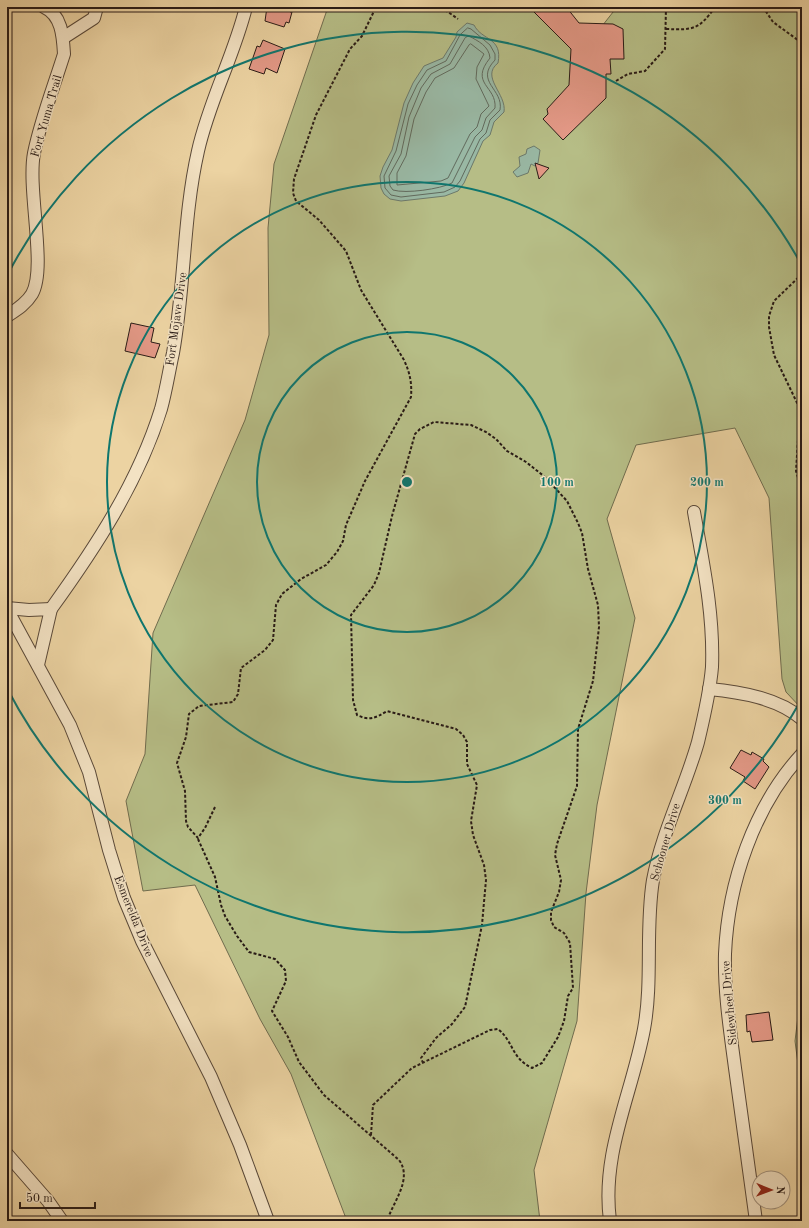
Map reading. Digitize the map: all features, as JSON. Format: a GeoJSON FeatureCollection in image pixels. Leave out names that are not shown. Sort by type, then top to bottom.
{"type":"FeatureCollection","features":[{"type":"Feature","properties":{"kind":"street"},"geometry":{"type":"LineString","coordinates":[[63,38],[94,18],[97,7]]}},
{"type":"Feature","properties":{"kind":"street","name":"Fort Mojave Drive"},"geometry":{"type":"LineString","coordinates":[[50,609],[90,556],[118,509],[142,460],[161,409],[173,353],[192,186],[198,150],[210,111],[241,30],[246,7]]}},
{"type":"Feature","properties":{"kind":"street","name":"Fort Yuma Trail"},"geometry":{"type":"LineString","coordinates":[[7,316],[20,308],[32,294],[38,269],[31,183],[34,154],[64,54],[63,38],[59,23],[49,8]]}},
{"type":"Feature","properties":{"kind":"street","name":"Schooner Drive"},"geometry":{"type":"LineString","coordinates":[[610,1221],[610,1161],[615,1135],[645,1028],[653,880],[662,844],[697,742],[710,689],[712,665],[708,593],[694,512]]}},
{"type":"Feature","properties":{"kind":"street"},"geometry":{"type":"LineString","coordinates":[[7,608],[29,610],[50,609],[38,665]]}},
{"type":"Feature","properties":{"kind":"street","name":"Esmerelda Drive"},"geometry":{"type":"LineString","coordinates":[[7,608],[70,725],[89,772],[109,850],[124,898],[142,940],[211,1077],[240,1145],[268,1221]]}},
{"type":"Feature","properties":{"kind":"street"},"geometry":{"type":"LineString","coordinates":[[710,689],[737,692],[763,699],[802,719]]}},
{"type":"Feature","properties":{"kind":"street","name":"Sidewheel Drive"},"geometry":{"type":"LineString","coordinates":[[756,1221],[728,1016],[725,953],[733,897],[742,861],[753,832],[769,800],[792,765],[802,754]]}},
{"type":"Feature","properties":{"kind":"street"},"geometry":{"type":"LineString","coordinates":[[7,1154],[48,1200],[62,1221]]}},
{"type":"Feature","properties":{"kind":"path"},"geometry":{"type":"LineString","coordinates":[[376,7],[362,36],[350,49],[316,115],[294,179],[293,192],[296,201],[319,220],[346,251],[361,290],[407,366],[412,385],[411,397],[365,481],[346,525],[343,541],[337,552],[326,565],[301,579],[282,594],[276,605],[273,640],[265,650],[241,668],[238,694],[233,702],[199,706],[189,714],[186,737],[177,762],[185,791],[186,821],[188,827],[198,838],[215,877],[223,910],[237,936],[249,952],[276,959],[285,970],[286,981],[272,1012],[288,1037],[299,1062],[324,1095],[399,1160],[404,1168],[402,1184],[387,1221]]}},
{"type":"Feature","properties":{"kind":"path"},"geometry":{"type":"LineString","coordinates":[[441,7],[458,19]]}},
{"type":"Feature","properties":{"kind":"path"},"geometry":{"type":"LineString","coordinates":[[616,81],[628,74],[645,71],[665,49],[666,7]]}},
{"type":"Feature","properties":{"kind":"path"},"geometry":{"type":"LineString","coordinates":[[666,29],[692,29],[707,18],[715,7]]}},
{"type":"Feature","properties":{"kind":"path"},"geometry":{"type":"LineString","coordinates":[[763,7],[773,22],[801,42],[802,39]]}},
{"type":"Feature","properties":{"kind":"path"},"geometry":{"type":"LineString","coordinates":[[802,274],[774,301],[769,316],[768,327],[774,355],[800,409],[796,471],[802,491]]}},
{"type":"Feature","properties":{"kind":"path"},"geometry":{"type":"LineString","coordinates":[[371,1135],[373,1105],[412,1068],[490,1030],[498,1029],[507,1036],[513,1050],[522,1063],[532,1068],[542,1063],[558,1037],[564,1022],[568,996],[573,988],[570,943],[564,933],[554,928],[550,912],[559,892],[561,880],[555,855],[560,831],[572,804],[577,786],[578,729],[591,692],[600,619],[582,533],[573,512],[560,493],[538,471],[507,451],[496,439],[486,432],[472,425],[440,422],[434,422],[420,429],[415,434],[392,516],[379,573],[374,585],[351,615],[353,700],[357,715],[364,719],[373,719],[387,712],[456,729],[463,735],[467,742],[467,764],[476,785],[471,821],[473,835],[484,865],[486,880],[482,925],[465,1007],[452,1024],[429,1046],[422,1058],[422,1063]]}},
{"type":"Feature","properties":{"kind":"path"},"geometry":{"type":"LineString","coordinates":[[198,838],[205,828],[215,807]]}},
{"type":"Feature","properties":{"kind":"green space"},"geometry":{"type":"Polygon","coordinates":[[[328,7],[548,7],[584,49],[617,7],[802,7],[802,709],[786,692],[782,679],[769,498],[735,428],[636,445],[607,519],[635,618],[597,805],[586,893],[577,1021],[534,1170],[540,1221],[347,1221],[291,1074],[260,1019],[195,885],[143,891],[126,801],[145,754],[153,633],[245,420],[269,335],[268,228],[274,164],[328,7]]]}},
{"type":"Feature","properties":{"kind":"green space"},"geometry":{"type":"Polygon","coordinates":[[[802,984],[802,1095],[795,1041],[802,984]]]}},
{"type":"Feature","properties":{"kind":"water"},"geometry":{"type":"Polygon","coordinates":[[[467,23],[474,25],[482,34],[495,44],[497,48],[499,55],[498,63],[493,68],[492,74],[493,80],[504,105],[504,112],[494,122],[490,135],[483,141],[464,183],[458,191],[445,196],[401,201],[390,199],[384,194],[381,188],[380,176],[392,150],[404,103],[413,83],[424,66],[443,58],[456,37],[457,32],[467,23]]]}},
{"type":"Feature","properties":{"kind":"water"},"geometry":{"type":"Polygon","coordinates":[[[534,146],[540,150],[538,163],[535,166],[531,164],[528,173],[517,177],[513,172],[520,166],[519,157],[526,154],[527,149],[534,146]]]}},
{"type":"Feature","properties":{"kind":"building"},"geometry":{"type":"Polygon","coordinates":[[[267,7],[291,7],[290,12],[292,12],[289,23],[286,22],[284,27],[265,21],[267,7]]]}},
{"type":"Feature","properties":{"kind":"building"},"geometry":{"type":"Polygon","coordinates":[[[529,7],[560,7],[564,11],[567,8],[579,23],[613,24],[623,29],[624,59],[610,59],[611,74],[606,74],[606,98],[563,140],[543,119],[548,114],[547,109],[569,85],[571,49],[529,7]]]}},
{"type":"Feature","properties":{"kind":"building"},"geometry":{"type":"Polygon","coordinates":[[[263,40],[285,49],[277,73],[266,68],[264,74],[249,69],[257,46],[260,47],[263,40]]]}},
{"type":"Feature","properties":{"kind":"building"},"geometry":{"type":"Polygon","coordinates":[[[535,163],[549,168],[539,179],[535,163]]]}},
{"type":"Feature","properties":{"kind":"building"},"geometry":{"type":"Polygon","coordinates":[[[131,323],[154,328],[151,342],[160,344],[155,358],[125,351],[131,323]]]}},
{"type":"Feature","properties":{"kind":"building"},"geometry":{"type":"Polygon","coordinates":[[[741,750],[751,755],[752,752],[764,759],[763,761],[769,767],[755,789],[743,781],[745,777],[730,768],[741,750]]]}},
{"type":"Feature","properties":{"kind":"building"},"geometry":{"type":"Polygon","coordinates":[[[769,1012],[773,1040],[752,1042],[750,1031],[747,1032],[746,1015],[769,1012]]]}}]}
